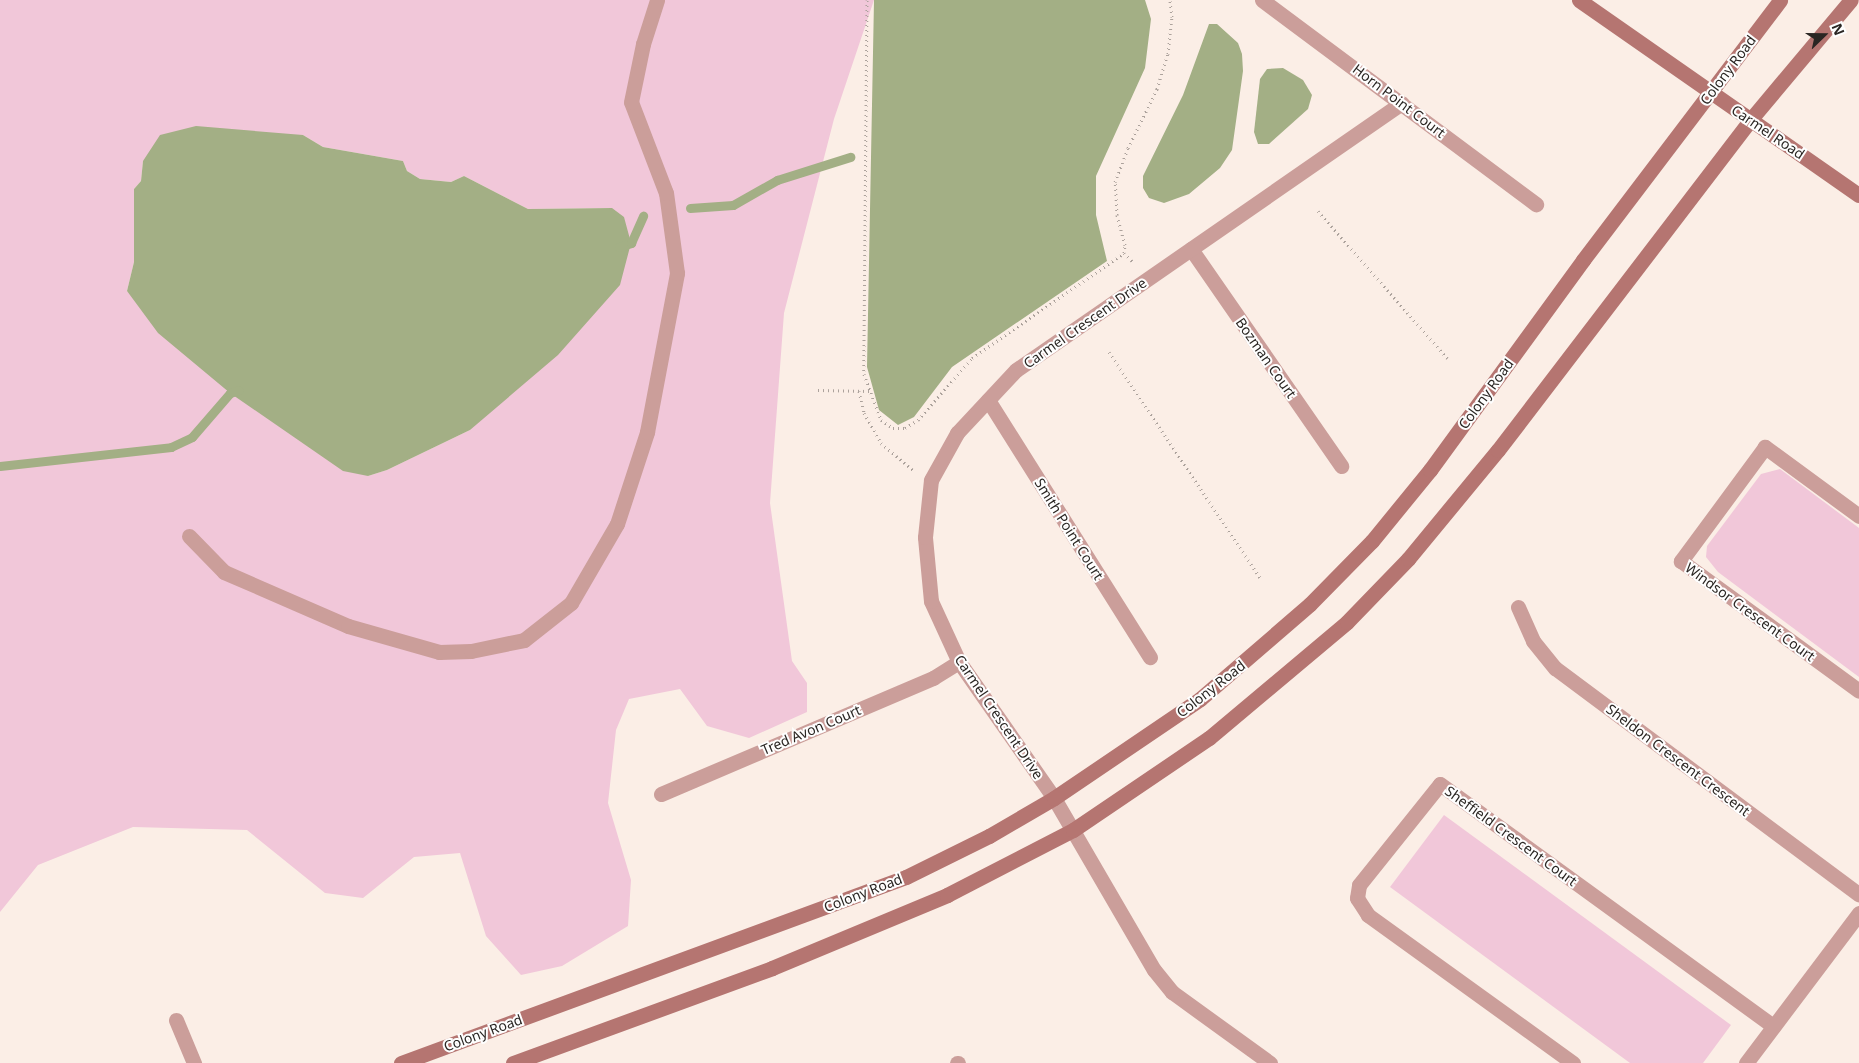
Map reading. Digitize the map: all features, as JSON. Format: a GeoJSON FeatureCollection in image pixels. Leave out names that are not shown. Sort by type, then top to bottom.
{"type":"FeatureCollection","features":[{"type":"Feature","properties":{"kind":"main road","name":"Carmel Road"},"geometry":{"type":"LineString","coordinates":[[1579,0],[1859,195]]}},
{"type":"Feature","properties":{"kind":"main road","name":"Colony Road"},"geometry":{"type":"LineString","coordinates":[[401,1063],[906,877],[989,836],[1054,798],[1152,734],[1246,662],[1372,541],[1430,470],[1577,268],[1780,0]]}},
{"type":"Feature","properties":{"kind":"main road"},"geometry":{"type":"LineString","coordinates":[[513,1063],[822,948],[947,895],[1073,830],[1209,738],[1346,622],[1408,559],[1498,450],[1751,120],[1851,0]]}},
{"type":"Feature","properties":{"kind":"street"},"geometry":{"type":"LineString","coordinates":[[189,536],[224,572],[348,626],[439,652],[471,651],[524,640],[571,603],[617,524],[644,441],[664,356],[677,273],[666,193],[630,102],[643,44],[657,0]]}},
{"type":"Feature","properties":{"kind":"street","name":"Horn Point Court"},"geometry":{"type":"LineString","coordinates":[[1262,0],[1536,204]]}},
{"type":"Feature","properties":{"kind":"street","name":"Carmel Crescent Drive"},"geometry":{"type":"LineString","coordinates":[[1270,1063],[1172,992],[1154,970],[1054,798],[959,662],[931,601],[925,537],[931,480],[957,433],[1016,370],[1402,103]]}},
{"type":"Feature","properties":{"kind":"street","name":"Bozman Court"},"geometry":{"type":"LineString","coordinates":[[1191,249],[1341,466]]}},
{"type":"Feature","properties":{"kind":"street","name":"Smith Point Court"},"geometry":{"type":"LineString","coordinates":[[988,400],[1150,658]]}},
{"type":"Feature","properties":{"kind":"street","name":"Windsor Crescent Court"},"geometry":{"type":"LineString","coordinates":[[1859,516],[1765,447],[1681,561],[1859,691]]}},
{"type":"Feature","properties":{"kind":"street","name":"Sheldon Crescent Crescent"},"geometry":{"type":"LineString","coordinates":[[1518,607],[1533,641],[1555,668],[1859,895]]}},
{"type":"Feature","properties":{"kind":"street","name":"Tred Avon Court"},"geometry":{"type":"LineString","coordinates":[[661,794],[933,678],[959,662]]}},
{"type":"Feature","properties":{"kind":"street","name":"Sheffield Crescent Court"},"geometry":{"type":"LineString","coordinates":[[1573,1063],[1368,915],[1357,898],[1359,884],[1440,784],[1774,1026]]}},
{"type":"Feature","properties":{"kind":"street"},"geometry":{"type":"LineString","coordinates":[[1746,1063],[1859,913]]}},
{"type":"Feature","properties":{"kind":"street"},"geometry":{"type":"LineString","coordinates":[[176,1020],[194,1063]]}},
{"type":"Feature","properties":{"kind":"path"},"geometry":{"type":"LineString","coordinates":[[867,0],[864,374],[869,391],[882,420],[893,428],[905,428],[918,420],[949,381],[972,358],[1124,253],[1125,245],[1117,215],[1116,182],[1128,148],[1157,89],[1168,54],[1172,16],[1170,0]]}},
{"type":"Feature","properties":{"kind":"path"},"geometry":{"type":"LineString","coordinates":[[1318,211],[1447,358]]}},
{"type":"Feature","properties":{"kind":"path"},"geometry":{"type":"LineString","coordinates":[[1124,253],[1138,267]]}},
{"type":"Feature","properties":{"kind":"path"},"geometry":{"type":"LineString","coordinates":[[1109,352],[1261,579]]}},
{"type":"Feature","properties":{"kind":"path"},"geometry":{"type":"LineString","coordinates":[[818,390],[869,391]]}},
{"type":"Feature","properties":{"kind":"path"},"geometry":{"type":"LineString","coordinates":[[859,391],[864,413],[880,443],[913,471]]}},
{"type":"Feature","properties":{"kind":"shaded area"},"geometry":{"type":"Polygon","coordinates":[[[0,0],[874,0],[834,119],[784,313],[770,503],[792,661],[807,683],[807,712],[749,738],[707,726],[680,689],[629,699],[616,730],[608,803],[631,880],[628,926],[562,966],[521,975],[486,936],[460,853],[414,857],[363,898],[325,893],[247,830],[133,827],[38,865],[0,912],[0,0]],[[303,135],[143,161],[141,181],[134,189],[134,262],[127,291],[368,476],[387,470],[470,430],[612,208],[528,209],[464,176],[451,182],[420,179],[407,171],[403,161],[323,147],[303,135]]]}},
{"type":"Feature","properties":{"kind":"shaded area"},"geometry":{"type":"Polygon","coordinates":[[[874,0],[1145,0],[1151,19],[1145,68],[1096,176],[1096,215],[1107,261],[952,367],[914,417],[898,425],[879,410],[867,367],[874,0]]]}},
{"type":"Feature","properties":{"kind":"shaded area"},"geometry":{"type":"Polygon","coordinates":[[[1209,24],[1217,24],[1238,43],[1242,54],[1243,71],[1232,150],[1220,168],[1189,194],[1164,203],[1149,198],[1143,188],[1143,176],[1183,95],[1209,24]]]}},
{"type":"Feature","properties":{"kind":"shaded area"},"geometry":{"type":"Polygon","coordinates":[[[1283,68],[1303,80],[1312,95],[1308,109],[1269,144],[1258,144],[1254,132],[1260,79],[1267,69],[1283,68]]]}},
{"type":"Feature","properties":{"kind":"shaded area"},"geometry":{"type":"Polygon","coordinates":[[[196,126],[303,135],[323,147],[403,161],[407,171],[420,179],[451,182],[464,176],[528,209],[612,208],[624,217],[631,243],[620,285],[558,355],[470,430],[387,470],[368,476],[343,471],[230,393],[158,333],[127,291],[134,262],[134,189],[141,181],[143,161],[160,135],[196,126]]]}},
{"type":"Feature","properties":{"kind":"shaded area"},"geometry":{"type":"Polygon","coordinates":[[[1780,469],[1859,528],[1859,677],[1718,572],[1706,557],[1707,546],[1761,474],[1780,469]]]}},
{"type":"Feature","properties":{"kind":"shaded area"},"geometry":{"type":"Polygon","coordinates":[[[1444,815],[1731,1025],[1703,1063],[1630,1063],[1390,887],[1444,815]]]}},
{"type":"Feature","properties":{"kind":"waterway"},"geometry":{"type":"LineString","coordinates":[[690,208],[733,205],[777,180],[850,157]]}},
{"type":"Feature","properties":{"kind":"waterway"},"geometry":{"type":"LineString","coordinates":[[619,247],[631,243],[643,216]]}},
{"type":"Feature","properties":{"kind":"waterway"},"geometry":{"type":"LineString","coordinates":[[0,466],[171,447],[192,437],[230,393],[239,390]]}}]}
